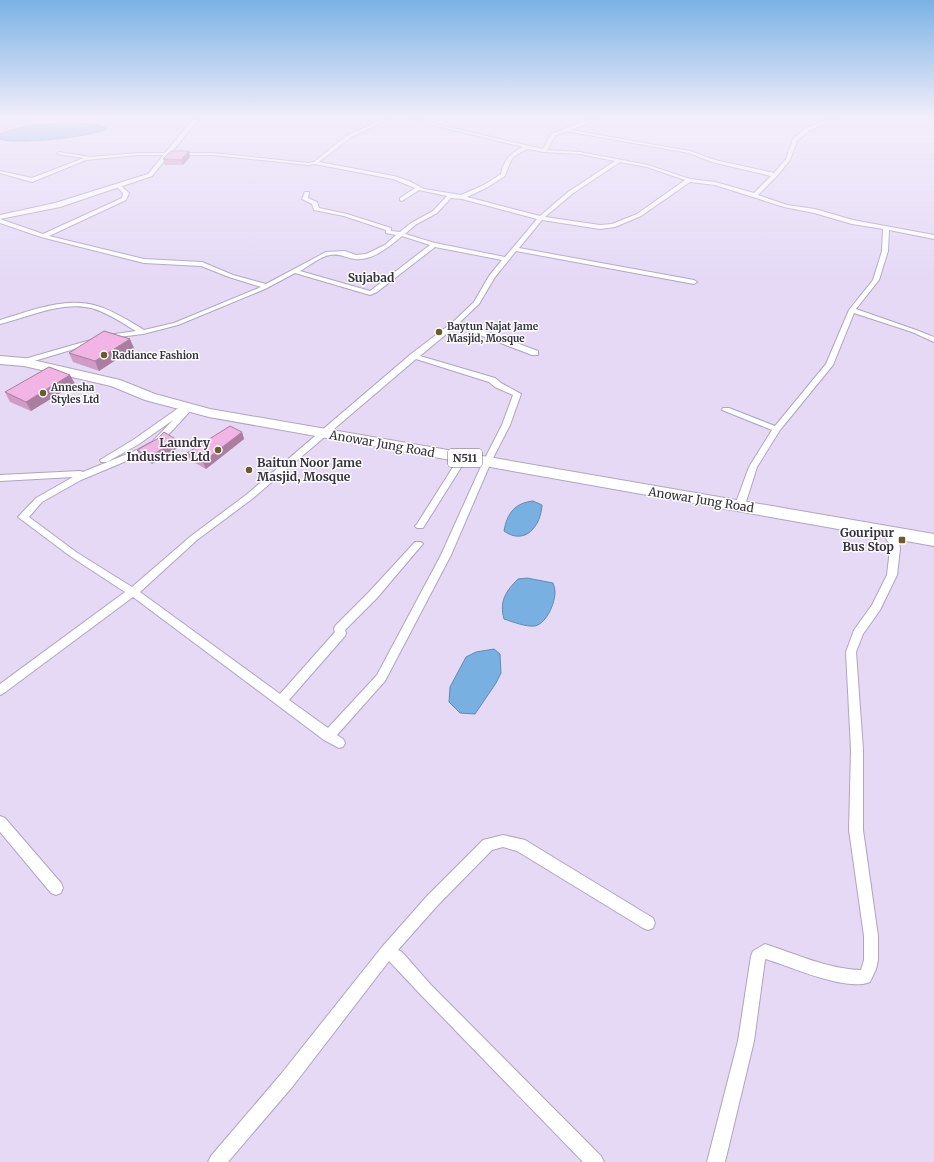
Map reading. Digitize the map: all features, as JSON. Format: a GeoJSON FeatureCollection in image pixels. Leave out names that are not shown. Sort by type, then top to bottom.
{"type":"FeatureCollection","features":[{"type":"Feature","properties":{"kind":"highway","name":"Anowar Jung Road"},"geometry":{"type":"LineString","coordinates":[[0,360],[24,362],[115,383],[150,396],[209,413],[670,495],[740,505],[934,540]]}},
{"type":"Feature","properties":{"kind":"street"},"geometry":{"type":"LineString","coordinates":[[5,173],[32,180],[49,173]]}},
{"type":"Feature","properties":{"kind":"street"},"geometry":{"type":"LineString","coordinates":[[0,217],[57,205],[118,186],[151,173]]}},
{"type":"Feature","properties":{"kind":"street"},"geometry":{"type":"LineString","coordinates":[[369,173],[394,178],[433,193],[462,197],[541,218],[600,228],[613,226],[639,215],[689,180]]}},
{"type":"Feature","properties":{"kind":"street"},"geometry":{"type":"LineString","coordinates":[[24,362],[110,336],[143,332],[176,324],[266,286],[328,253],[345,253],[355,257],[368,256],[387,246],[399,235],[420,220],[435,212],[446,198],[450,196],[462,197],[497,180],[503,173]]}},
{"type":"Feature","properties":{"kind":"street"},"geometry":{"type":"LineString","coordinates":[[0,690],[133,592],[194,538],[249,497],[414,356],[456,323],[477,303],[492,276],[514,248],[541,218],[570,193],[600,173]]}},
{"type":"Feature","properties":{"kind":"street"},"geometry":{"type":"LineString","coordinates":[[669,173],[689,180],[715,184],[786,206],[815,211],[852,222],[934,237]]}},
{"type":"Feature","properties":{"kind":"street"},"geometry":{"type":"LineString","coordinates":[[767,173],[775,175]]}},
{"type":"Feature","properties":{"kind":"street"},"geometry":{"type":"LineString","coordinates":[[754,196],[775,175]]}},
{"type":"Feature","properties":{"kind":"street"},"geometry":{"type":"LineString","coordinates":[[43,236],[124,199],[126,193],[118,186]]}},
{"type":"Feature","properties":{"kind":"street"},"geometry":{"type":"LineString","coordinates":[[402,199],[418,188]]}},
{"type":"Feature","properties":{"kind":"street"},"geometry":{"type":"LineString","coordinates":[[307,193],[304,199],[315,203],[316,209],[345,215],[389,229],[388,232],[404,235],[434,245],[506,259]]}},
{"type":"Feature","properties":{"kind":"street"},"geometry":{"type":"LineString","coordinates":[[0,221],[43,236],[144,261],[202,264],[231,276],[266,286]]}},
{"type":"Feature","properties":{"kind":"street"},"geometry":{"type":"LineString","coordinates":[[740,505],[753,467],[777,429],[830,365],[852,310],[876,280],[885,251],[886,228]]}},
{"type":"Feature","properties":{"kind":"street"},"geometry":{"type":"LineString","coordinates":[[294,271],[364,293],[372,293],[434,245]]}},
{"type":"Feature","properties":{"kind":"street"},"geometry":{"type":"LineString","coordinates":[[514,248],[694,282]]}},
{"type":"Feature","properties":{"kind":"street"},"geometry":{"type":"LineString","coordinates":[[0,322],[43,309],[91,306],[143,332]]}},
{"type":"Feature","properties":{"kind":"street"},"geometry":{"type":"LineString","coordinates":[[852,310],[914,331],[934,340]]}},
{"type":"Feature","properties":{"kind":"street"},"geometry":{"type":"LineString","coordinates":[[456,323],[535,353]]}},
{"type":"Feature","properties":{"kind":"street"},"geometry":{"type":"LineString","coordinates":[[328,736],[380,678],[446,555],[487,462],[506,425],[517,394],[498,385],[492,380],[414,356]]}},
{"type":"Feature","properties":{"kind":"street"},"geometry":{"type":"LineString","coordinates":[[0,478],[51,475],[78,476],[136,442],[188,407]]}},
{"type":"Feature","properties":{"kind":"street"},"geometry":{"type":"LineString","coordinates":[[188,407],[156,443],[140,452],[78,478],[45,496],[39,500],[23,517],[73,554],[133,592],[339,743]]}},
{"type":"Feature","properties":{"kind":"street"},"geometry":{"type":"LineString","coordinates":[[726,410],[777,429]]}},
{"type":"Feature","properties":{"kind":"street"},"geometry":{"type":"LineString","coordinates":[[420,526],[463,458]]}},
{"type":"Feature","properties":{"kind":"street"},"geometry":{"type":"LineString","coordinates":[[716,1162],[746,1041],[758,956],[765,951],[853,978],[865,977],[869,969],[871,936],[856,830],[857,750],[851,652],[858,633],[876,607],[892,575],[895,549],[894,542],[887,532]]}},
{"type":"Feature","properties":{"kind":"street"},"geometry":{"type":"LineString","coordinates":[[281,701],[341,633],[339,629],[373,595],[418,544]]}},
{"type":"Feature","properties":{"kind":"street"},"geometry":{"type":"LineString","coordinates":[[0,822],[56,888]]}},
{"type":"Feature","properties":{"kind":"street"},"geometry":{"type":"LineString","coordinates":[[217,1162],[287,1080],[388,952],[432,902],[488,844],[503,842],[520,845],[648,923]]}},
{"type":"Feature","properties":{"kind":"street"},"geometry":{"type":"LineString","coordinates":[[388,952],[397,957],[426,990],[595,1162]]}},
{"type":"Feature","properties":{"kind":"water"},"geometry":{"type":"Polygon","coordinates":[[[533,501],[542,505],[539,520],[530,532],[519,536],[512,535],[504,531],[507,519],[513,510],[521,504],[533,501]]]}},
{"type":"Feature","properties":{"kind":"water"},"geometry":{"type":"Polygon","coordinates":[[[527,578],[553,583],[555,590],[554,602],[550,612],[543,621],[535,626],[524,625],[504,619],[502,607],[507,592],[510,588],[518,579],[527,578]]]}},
{"type":"Feature","properties":{"kind":"water"},"geometry":{"type":"Polygon","coordinates":[[[494,649],[500,654],[501,673],[496,683],[475,714],[460,713],[449,702],[450,687],[466,657],[476,652],[494,649]]]}},
{"type":"Feature","properties":{"kind":"building"},"geometry":{"type":"Polygon","coordinates":[[[104,331],[130,339],[95,361],[69,353],[104,331]]]}},
{"type":"Feature","properties":{"kind":"building"},"geometry":{"type":"Polygon","coordinates":[[[49,367],[70,375],[26,402],[5,392],[49,367]]]}},
{"type":"Feature","properties":{"kind":"building"},"geometry":{"type":"Polygon","coordinates":[[[230,426],[242,432],[203,462],[187,453],[230,426]]]}},
{"type":"Feature","properties":{"kind":"building"},"geometry":{"type":"Polygon","coordinates":[[[164,432],[177,440],[149,457],[137,450],[157,439],[164,432]]]}},
{"type":"Feature","properties":{"kind":"place","name":"Baytun Najat Jame Masjid, Mosque"},"geometry":{"type":"Point","coordinates":[439,332]}},
{"type":"Feature","properties":{"kind":"place","name":"Radiance Fashion"},"geometry":{"type":"Point","coordinates":[104,355]}},
{"type":"Feature","properties":{"kind":"place","name":"Annesha Styles Ltd"},"geometry":{"type":"Point","coordinates":[43,393]}},
{"type":"Feature","properties":{"kind":"place","name":"Laundry Industries Ltd"},"geometry":{"type":"Point","coordinates":[218,450]}},
{"type":"Feature","properties":{"kind":"place","name":"Baitun Noor Jame Masjid, Mosque"},"geometry":{"type":"Point","coordinates":[249,470]}},
{"type":"Feature","properties":{"kind":"place","name":"Gouripur Bus Stop"},"geometry":{"type":"Point","coordinates":[902,540]}},
{"type":"Feature","properties":{"kind":"district","name":"Sujabad"},"geometry":{"type":"Point","coordinates":[371,278]}}]}
